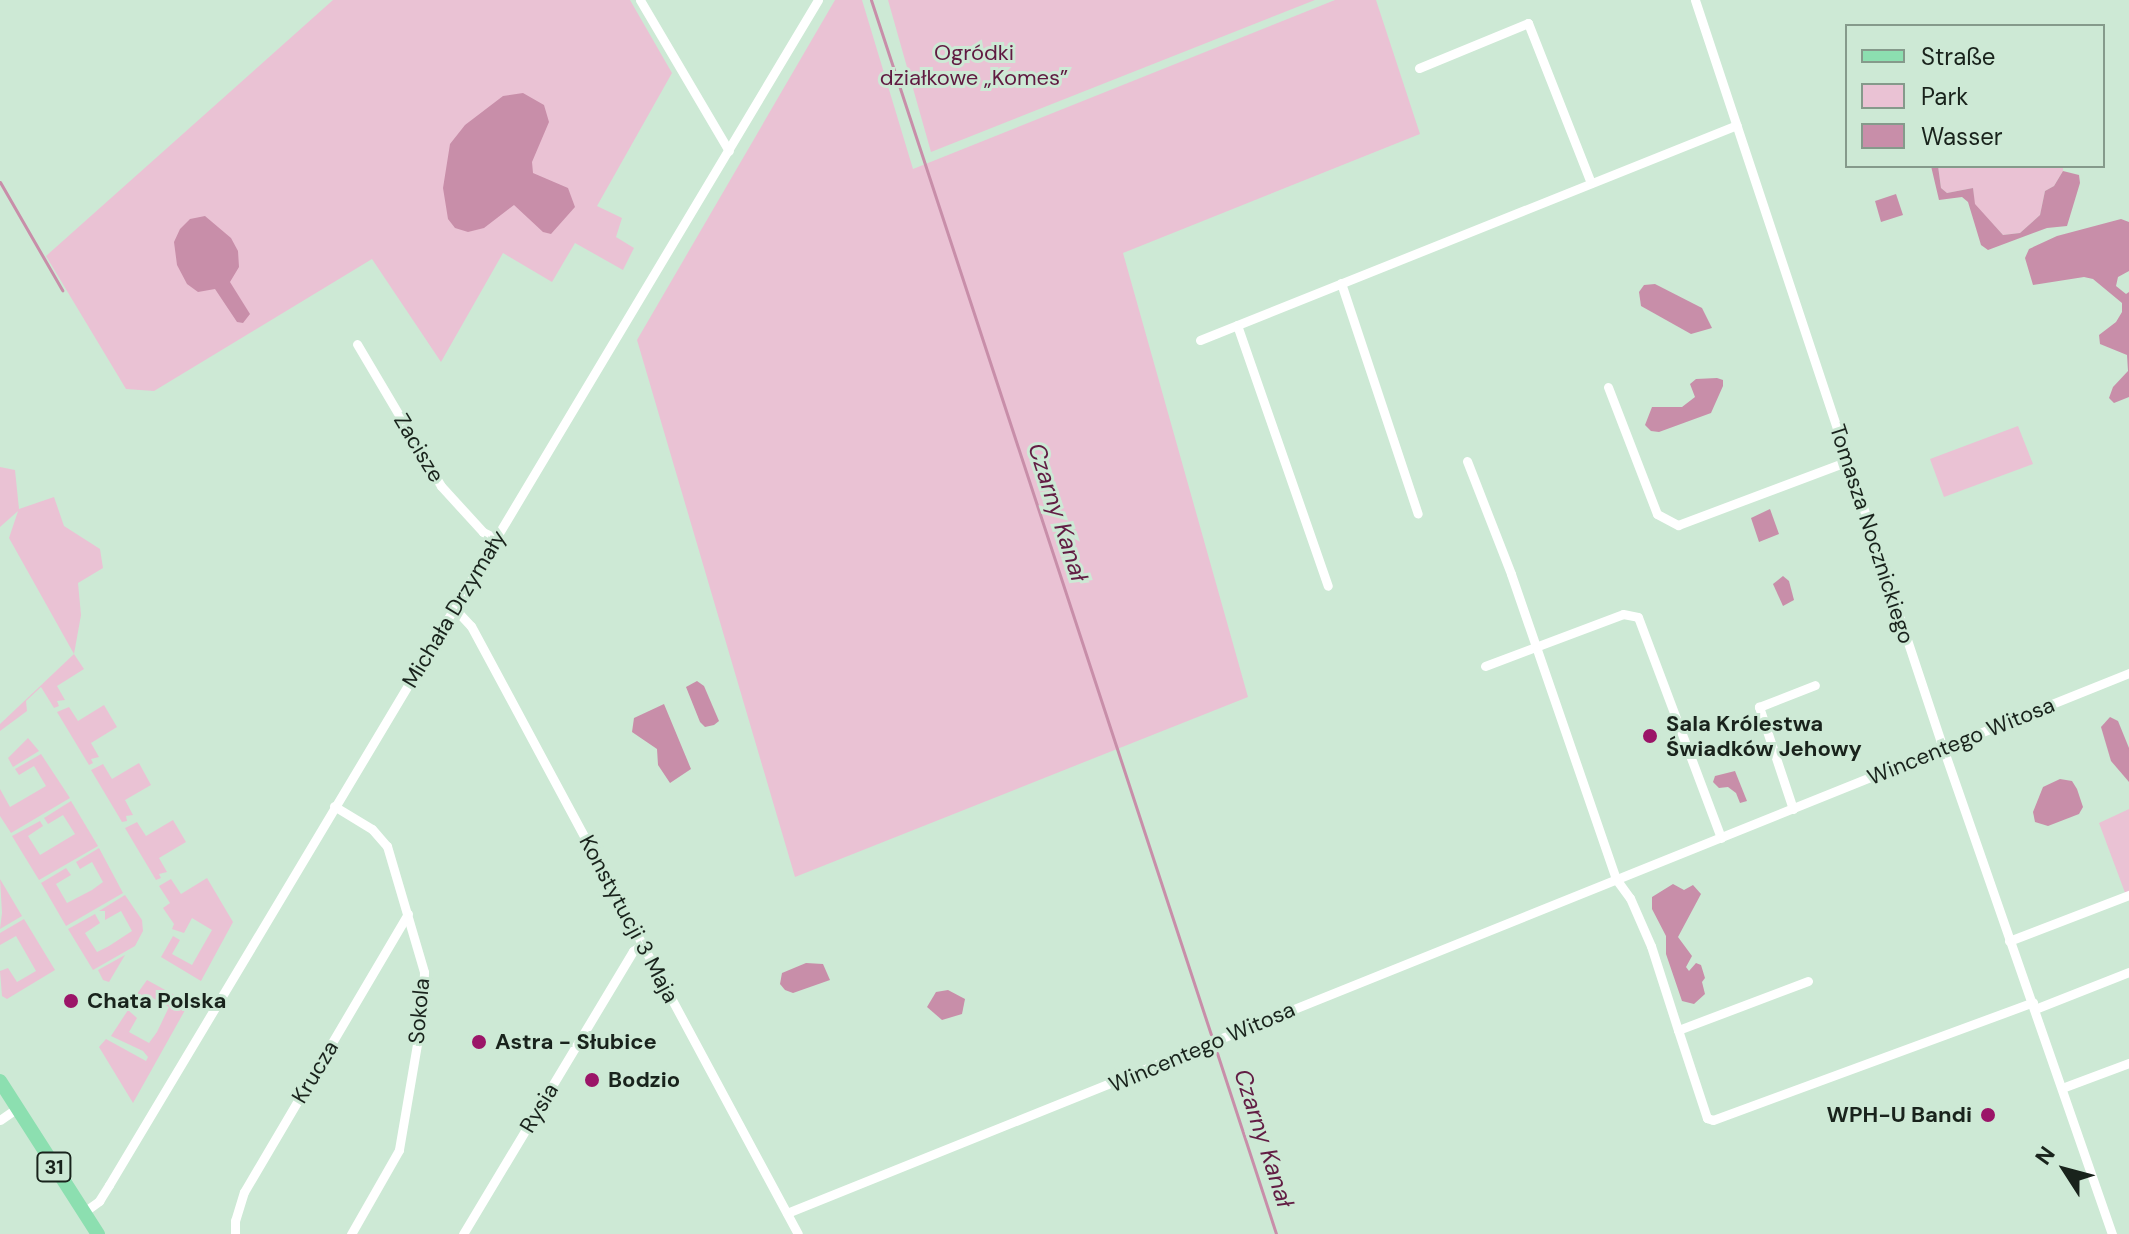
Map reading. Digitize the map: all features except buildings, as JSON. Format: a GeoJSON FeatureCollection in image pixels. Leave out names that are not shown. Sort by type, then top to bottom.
{"type":"FeatureCollection","features":[{"type":"Feature","properties":{"kind":"main road","name":"31"},"geometry":{"type":"LineString","coordinates":[[0,1081],[98,1234]]}},
{"type":"Feature","properties":{"kind":"street"},"geometry":{"type":"LineString","coordinates":[[640,0],[729,151]]}},
{"type":"Feature","properties":{"kind":"street","name":"Michała Drzymały"},"geometry":{"type":"LineString","coordinates":[[84,1212],[99,1201],[109,1185],[818,0]]}},
{"type":"Feature","properties":{"kind":"street","name":"Tomasza Nocznickiego"},"geometry":{"type":"LineString","coordinates":[[1695,0],[1943,748],[2112,1234]]}},
{"type":"Feature","properties":{"kind":"street"},"geometry":{"type":"LineString","coordinates":[[1419,68],[1528,23],[1591,183]]}},
{"type":"Feature","properties":{"kind":"street"},"geometry":{"type":"LineString","coordinates":[[1200,340],[1737,125]]}},
{"type":"Feature","properties":{"kind":"street"},"geometry":{"type":"LineString","coordinates":[[1341,283],[1418,514]]}},
{"type":"Feature","properties":{"kind":"street"},"geometry":{"type":"LineString","coordinates":[[1237,325],[1328,586]]}},
{"type":"Feature","properties":{"kind":"street","name":"Zacisze"},"geometry":{"type":"LineString","coordinates":[[357,344],[441,486],[483,532],[497,539]]}},
{"type":"Feature","properties":{"kind":"street"},"geometry":{"type":"LineString","coordinates":[[1608,387],[1657,514],[1678,525],[1848,461]]}},
{"type":"Feature","properties":{"kind":"street"},"geometry":{"type":"LineString","coordinates":[[1467,461],[1536,646],[1616,879],[1630,898],[1651,946],[1707,1118],[1713,1120],[2129,972]]}},
{"type":"Feature","properties":{"kind":"street","name":"Konstytucji 3 Maja"},"geometry":{"type":"LineString","coordinates":[[455,609],[471,626],[798,1234]]}},
{"type":"Feature","properties":{"kind":"street"},"geometry":{"type":"LineString","coordinates":[[1485,666],[1623,614],[1638,617],[1721,838]]}},
{"type":"Feature","properties":{"kind":"street","name":"Wincentego Witosa"},"geometry":{"type":"LineString","coordinates":[[787,1213],[2129,673]]}},
{"type":"Feature","properties":{"kind":"street"},"geometry":{"type":"LineString","coordinates":[[1793,809],[1759,707],[1815,685]]}},
{"type":"Feature","properties":{"kind":"street","name":"Sokola"},"geometry":{"type":"LineString","coordinates":[[334,806],[372,829],[387,846],[424,972],[423,1009],[399,1150],[351,1234]]}},
{"type":"Feature","properties":{"kind":"street"},"geometry":{"type":"LineString","coordinates":[[2009,941],[2129,895]]}},
{"type":"Feature","properties":{"kind":"street","name":"Krucza"},"geometry":{"type":"LineString","coordinates":[[235,1234],[235,1221],[244,1192],[408,914]]}},
{"type":"Feature","properties":{"kind":"street","name":"Rysia"},"geometry":{"type":"LineString","coordinates":[[463,1234],[633,951],[642,945]]}},
{"type":"Feature","properties":{"kind":"street"},"geometry":{"type":"LineString","coordinates":[[1678,1030],[1808,981]]}},
{"type":"Feature","properties":{"kind":"street"},"geometry":{"type":"LineString","coordinates":[[2062,1088],[2129,1063]]}},
{"type":"Feature","properties":{"kind":"street"},"geometry":{"type":"LineString","coordinates":[[0,1120],[17,1108]]}},
{"type":"Feature","properties":{"kind":"green space"},"geometry":{"type":"Polygon","coordinates":[[[333,0],[630,0],[672,73],[597,206],[622,218],[616,237],[634,248],[623,270],[575,243],[552,282],[503,253],[441,362],[372,259],[154,391],[126,389],[46,256],[333,0]]]}},
{"type":"Feature","properties":{"kind":"green space"},"geometry":{"type":"Polygon","coordinates":[[[835,0],[862,0],[913,169],[1335,0],[1376,0],[1420,134],[1123,253],[1248,697],[795,877],[637,340],[835,0]]]}},
{"type":"Feature","properties":{"kind":"green space","name":"Ogródki działkowe „Komes”"},"geometry":{"type":"Polygon","coordinates":[[[888,0],[1315,0],[931,152],[888,0]]]}},
{"type":"Feature","properties":{"kind":"green space"},"geometry":{"type":"Polygon","coordinates":[[[1938,168],[2063,168],[2054,186],[2045,191],[2040,215],[2020,233],[2003,235],[1974,204],[1973,188],[1947,193],[1941,188],[1938,168]]]}},
{"type":"Feature","properties":{"kind":"green space"},"geometry":{"type":"Polygon","coordinates":[[[2018,426],[2033,464],[1944,497],[1930,459],[2018,426]]]}},
{"type":"Feature","properties":{"kind":"green space"},"geometry":{"type":"Polygon","coordinates":[[[0,467],[15,470],[19,509],[54,497],[64,526],[100,549],[103,568],[78,583],[81,615],[74,654],[9,538],[18,511],[0,527],[0,467]]]}},
{"type":"Feature","properties":{"kind":"green space"},"geometry":{"type":"Polygon","coordinates":[[[74,654],[84,669],[57,686],[65,700],[57,701],[59,706],[54,708],[41,687],[26,701],[27,711],[0,731],[0,724],[74,654]]]}},
{"type":"Feature","properties":{"kind":"green space"},"geometry":{"type":"Polygon","coordinates":[[[104,705],[117,727],[91,743],[99,757],[91,759],[93,763],[89,765],[57,712],[69,707],[78,721],[104,705]]]}},
{"type":"Feature","properties":{"kind":"green space"},"geometry":{"type":"Polygon","coordinates":[[[28,738],[39,751],[13,767],[8,758],[28,738]]]}},
{"type":"Feature","properties":{"kind":"green space"},"geometry":{"type":"Polygon","coordinates":[[[41,754],[70,798],[11,833],[0,816],[0,789],[10,807],[46,786],[34,766],[19,775],[15,769],[41,754]]]}},
{"type":"Feature","properties":{"kind":"green space"},"geometry":{"type":"Polygon","coordinates":[[[139,763],[151,785],[125,800],[133,815],[126,816],[127,821],[122,822],[91,770],[103,764],[112,779],[139,763]]]}},
{"type":"Feature","properties":{"kind":"green space"},"geometry":{"type":"Polygon","coordinates":[[[71,801],[98,846],[39,880],[12,836],[40,821],[43,826],[28,836],[40,855],[75,834],[63,815],[48,824],[44,818],[71,801]]]}},
{"type":"Feature","properties":{"kind":"green space"},"geometry":{"type":"Polygon","coordinates":[[[2129,809],[2129,897],[2127,898],[2099,823],[2129,809]]]}},
{"type":"Feature","properties":{"kind":"green space"},"geometry":{"type":"Polygon","coordinates":[[[173,820],[186,842],[159,858],[167,872],[159,874],[161,878],[156,880],[125,828],[137,822],[146,836],[173,820]]]}},
{"type":"Feature","properties":{"kind":"green space"},"geometry":{"type":"Polygon","coordinates":[[[99,848],[123,893],[66,926],[41,883],[66,868],[71,875],[56,884],[67,903],[92,890],[103,882],[92,862],[80,869],[76,862],[99,848]]]}},
{"type":"Feature","properties":{"kind":"green space"},"geometry":{"type":"Polygon","coordinates":[[[207,878],[233,922],[201,981],[161,957],[173,936],[180,940],[172,954],[192,965],[212,930],[192,918],[184,933],[172,929],[174,924],[163,908],[170,903],[159,886],[171,879],[181,894],[207,878]]]}},
{"type":"Feature","properties":{"kind":"green space"},"geometry":{"type":"Polygon","coordinates":[[[0,879],[22,916],[0,929],[2,913],[0,879]]]}},
{"type":"Feature","properties":{"kind":"green space"},"geometry":{"type":"Polygon","coordinates":[[[125,895],[142,920],[143,931],[135,946],[93,970],[68,929],[95,914],[100,923],[85,933],[97,952],[109,946],[132,931],[121,911],[105,920],[105,911],[99,911],[125,895]]]}},
{"type":"Feature","properties":{"kind":"green space"},"geometry":{"type":"Polygon","coordinates":[[[24,919],[55,970],[7,999],[2,996],[0,971],[8,968],[17,982],[36,971],[16,936],[0,945],[0,933],[24,919]]]}},
{"type":"Feature","properties":{"kind":"green space"},"geometry":{"type":"Polygon","coordinates":[[[125,955],[109,982],[103,980],[98,970],[125,955]]]}},
{"type":"Feature","properties":{"kind":"green space"},"geometry":{"type":"Polygon","coordinates":[[[147,980],[189,1003],[133,1103],[99,1047],[106,1039],[146,1061],[148,1057],[143,1051],[111,1036],[128,1010],[137,1018],[129,1032],[149,1043],[157,1032],[169,1007],[149,996],[140,1011],[135,1004],[132,1008],[129,1005],[147,980]]]}},
{"type":"Feature","properties":{"kind":"water"},"geometry":{"type":"Polygon","coordinates":[[[523,93],[544,105],[549,122],[532,162],[533,173],[568,188],[575,207],[551,234],[543,232],[514,205],[484,228],[468,232],[455,228],[448,219],[443,188],[450,144],[465,125],[503,96],[523,93]]]}},
{"type":"Feature","properties":{"kind":"water"},"geometry":{"type":"Polygon","coordinates":[[[1931,168],[1938,168],[1941,188],[1947,193],[1973,188],[1975,204],[2003,235],[2020,233],[2040,215],[2045,191],[2054,186],[2063,171],[2079,175],[2080,183],[2067,226],[2047,228],[1988,250],[1981,245],[1968,202],[1962,197],[1939,200],[1931,168]]]}},
{"type":"Feature","properties":{"kind":"water"},"geometry":{"type":"Polygon","coordinates":[[[1896,194],[1903,215],[1881,222],[1875,201],[1896,194]]]}},
{"type":"Feature","properties":{"kind":"water"},"geometry":{"type":"Polygon","coordinates":[[[205,216],[231,238],[238,251],[239,267],[230,282],[250,314],[243,323],[237,322],[215,289],[198,292],[187,284],[177,265],[174,242],[180,229],[190,219],[205,216]]]}},
{"type":"Feature","properties":{"kind":"water"},"geometry":{"type":"Polygon","coordinates":[[[2121,219],[2129,222],[2129,271],[2118,277],[2116,286],[2126,294],[2129,292],[2129,397],[2114,403],[2109,398],[2113,387],[2128,371],[2127,355],[2100,344],[2099,335],[2116,322],[2122,312],[2122,303],[2093,279],[2084,277],[2033,285],[2025,258],[2029,249],[2057,236],[2121,219]]]}},
{"type":"Feature","properties":{"kind":"water"},"geometry":{"type":"Polygon","coordinates":[[[1655,284],[1702,308],[1712,328],[1691,334],[1641,306],[1639,292],[1644,285],[1655,284]]]}},
{"type":"Feature","properties":{"kind":"water"},"geometry":{"type":"Polygon","coordinates":[[[1696,379],[1723,380],[1723,386],[1711,413],[1659,432],[1651,431],[1645,425],[1652,407],[1682,407],[1695,397],[1690,384],[1696,379]]]}},
{"type":"Feature","properties":{"kind":"water"},"geometry":{"type":"Polygon","coordinates":[[[1770,509],[1779,534],[1759,542],[1751,518],[1770,509]]]}},
{"type":"Feature","properties":{"kind":"water"},"geometry":{"type":"Polygon","coordinates":[[[1783,576],[1789,581],[1794,600],[1783,606],[1773,584],[1783,576]]]}},
{"type":"Feature","properties":{"kind":"water"},"geometry":{"type":"Polygon","coordinates":[[[697,681],[704,686],[719,721],[714,725],[705,727],[700,722],[686,687],[697,681]]]}},
{"type":"Feature","properties":{"kind":"water"},"geometry":{"type":"Polygon","coordinates":[[[664,704],[691,769],[670,783],[658,765],[657,749],[632,732],[634,718],[664,704]]]}},
{"type":"Feature","properties":{"kind":"water"},"geometry":{"type":"Polygon","coordinates":[[[2110,717],[2118,721],[2129,748],[2129,782],[2111,761],[2101,727],[2110,717]]]}},
{"type":"Feature","properties":{"kind":"water"},"geometry":{"type":"Polygon","coordinates":[[[1735,771],[1747,801],[1740,803],[1736,793],[1728,787],[1719,788],[1713,782],[1715,776],[1735,771]]]}},
{"type":"Feature","properties":{"kind":"water"},"geometry":{"type":"Polygon","coordinates":[[[2060,779],[2072,781],[2077,789],[2083,807],[2079,814],[2048,826],[2035,822],[2033,812],[2043,787],[2060,779]]]}},
{"type":"Feature","properties":{"kind":"water"},"geometry":{"type":"Polygon","coordinates":[[[1673,884],[1684,890],[1693,885],[1701,894],[1678,937],[1692,956],[1686,967],[1689,971],[1696,963],[1701,965],[1705,978],[1702,982],[1705,994],[1694,1004],[1682,1001],[1666,954],[1666,936],[1652,909],[1652,897],[1673,884]]]}},
{"type":"Feature","properties":{"kind":"water"},"geometry":{"type":"Polygon","coordinates":[[[806,963],[823,964],[830,980],[793,993],[785,990],[780,984],[782,973],[806,963]]]}},
{"type":"Feature","properties":{"kind":"water"},"geometry":{"type":"Polygon","coordinates":[[[948,990],[965,999],[962,1014],[942,1020],[927,1007],[936,992],[948,990]]]}},
{"type":"Feature","properties":{"kind":"waterway","name":"Czarny Kanał"},"geometry":{"type":"LineString","coordinates":[[871,0],[1211,1035]]}},
{"type":"Feature","properties":{"kind":"waterway"},"geometry":{"type":"LineString","coordinates":[[0,182],[62,290]]}},
{"type":"Feature","properties":{"kind":"waterway","name":"Czarny Kanał"},"geometry":{"type":"LineString","coordinates":[[1217,1053],[1276,1234]]}},
{"type":"Feature","properties":{"kind":"place","name":"Sala Królestwa Świadków Jehowy"},"geometry":{"type":"Point","coordinates":[1650,736]}},
{"type":"Feature","properties":{"kind":"place","name":"Chata Polska"},"geometry":{"type":"Point","coordinates":[71,1001]}},
{"type":"Feature","properties":{"kind":"place","name":"Astra - Słubice"},"geometry":{"type":"Point","coordinates":[479,1042]}},
{"type":"Feature","properties":{"kind":"place","name":"Bodzio"},"geometry":{"type":"Point","coordinates":[592,1080]}},
{"type":"Feature","properties":{"kind":"place","name":"WPH-U Bandi"},"geometry":{"type":"Point","coordinates":[1988,1115]}}]}
